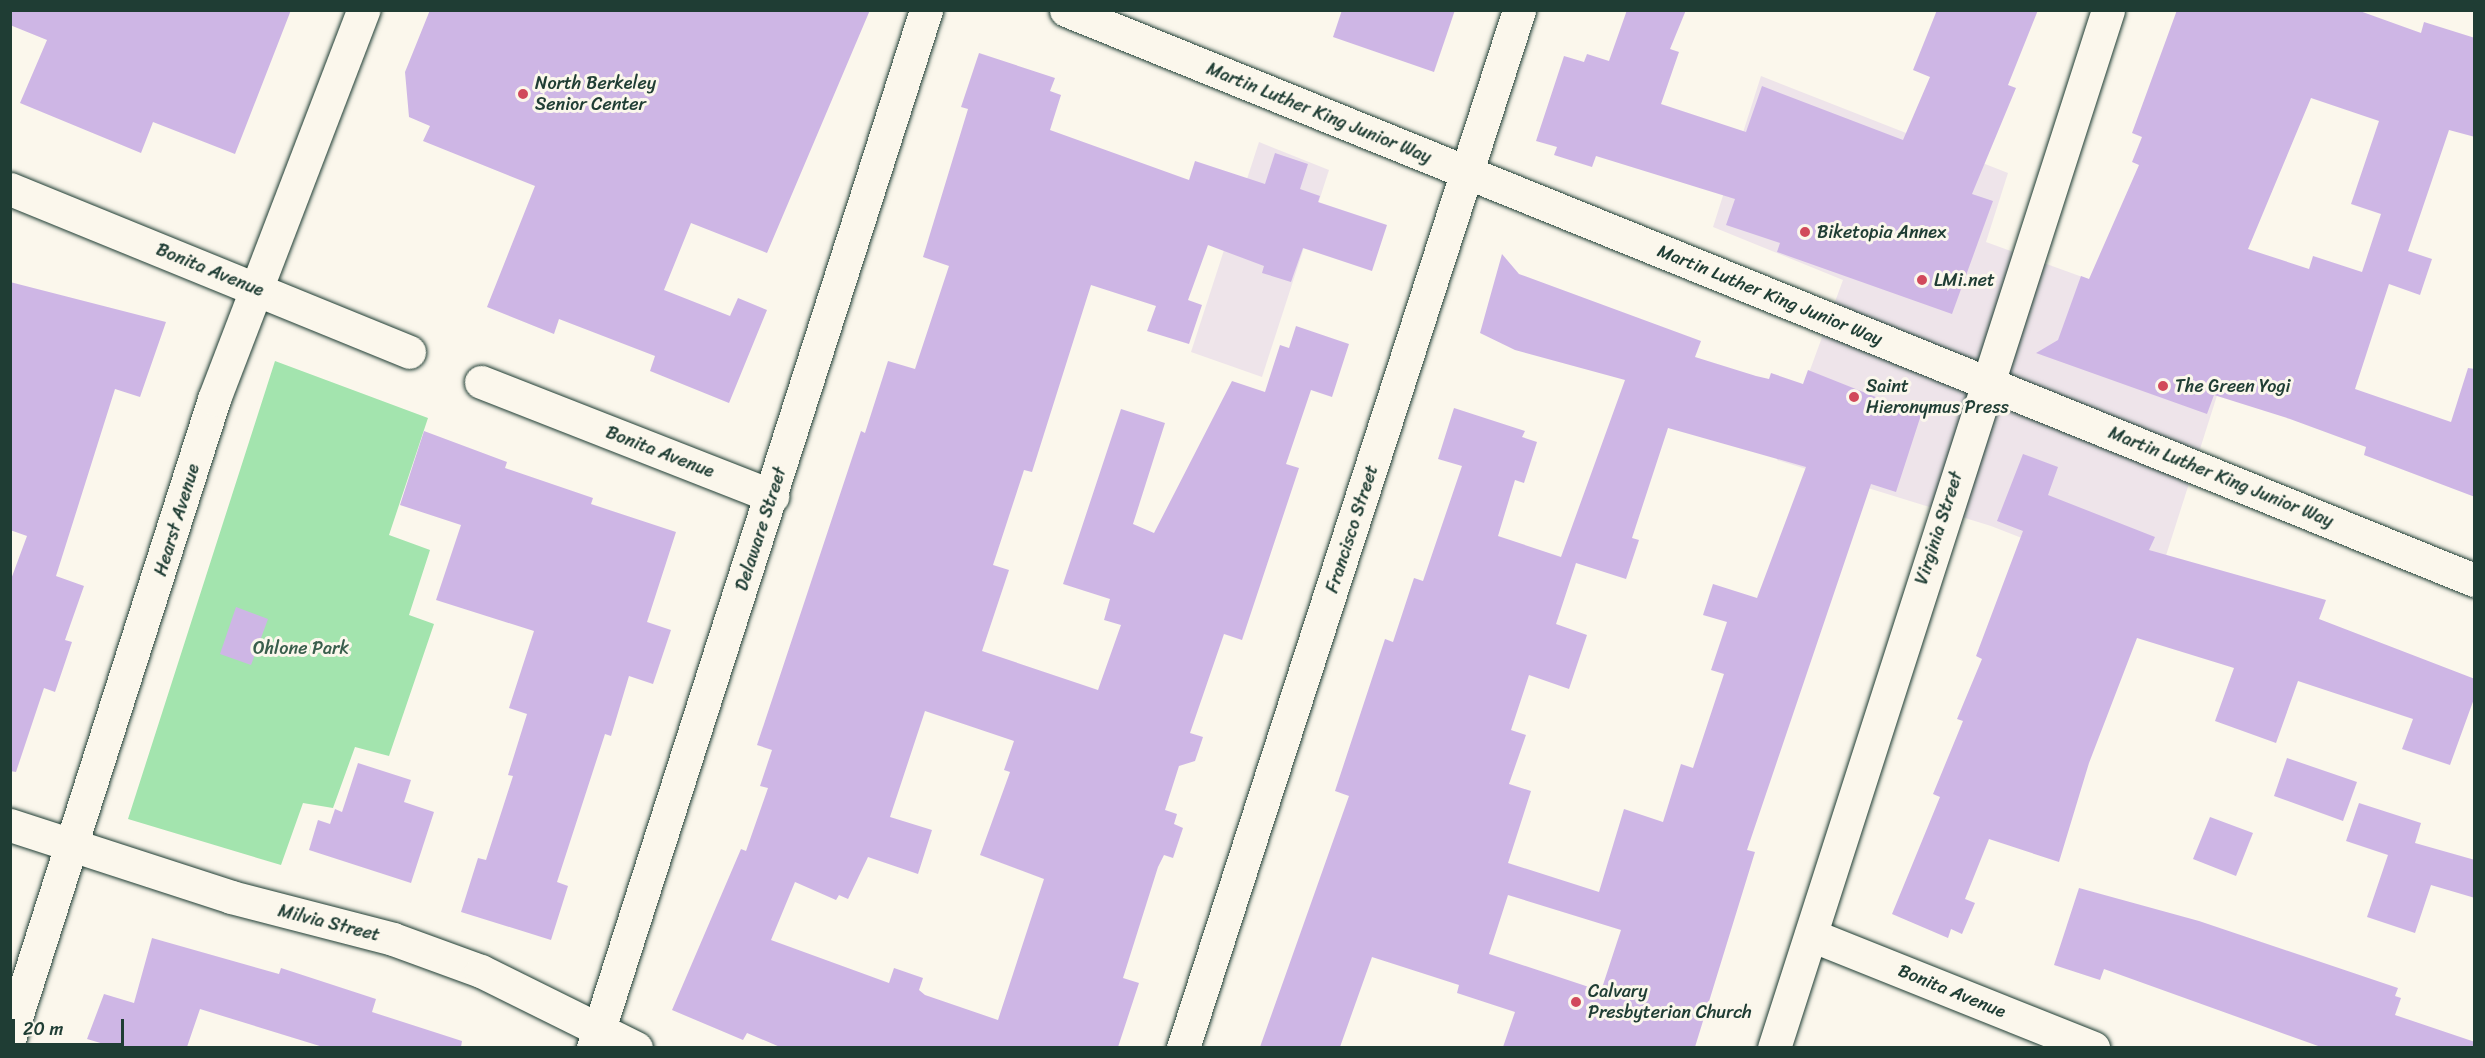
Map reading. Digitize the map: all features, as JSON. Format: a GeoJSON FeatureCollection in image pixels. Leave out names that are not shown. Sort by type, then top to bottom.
{"type":"FeatureCollection","features":[{"type":"Feature","properties":{"kind":"street","name":"Hearst Avenue"},"geometry":{"type":"LineString","coordinates":[[10,1036],[74,846],[254,288],[363,10]]}},
{"type":"Feature","properties":{"kind":"street","name":"Delaware Street"},"geometry":{"type":"LineString","coordinates":[[596,1039],[926,10]]}},
{"type":"Feature","properties":{"kind":"street","name":"Martin Luther King Junior Way"},"geometry":{"type":"LineString","coordinates":[[1066,10],[2475,579]]}},
{"type":"Feature","properties":{"kind":"street","name":"Francisco Street"},"geometry":{"type":"LineString","coordinates":[[1182,1047],[1519,10]]}},
{"type":"Feature","properties":{"kind":"street","name":"Virginia Street"},"geometry":{"type":"LineString","coordinates":[[1774,1047],[2108,10]]}},
{"type":"Feature","properties":{"kind":"street","name":"Bonita Avenue"},"geometry":{"type":"LineString","coordinates":[[10,189],[409,352]]}},
{"type":"Feature","properties":{"kind":"street","name":"Bonita Avenue"},"geometry":{"type":"LineString","coordinates":[[481,382],[772,496]]}},
{"type":"Feature","properties":{"kind":"street","name":"Milvia Street"},"geometry":{"type":"LineString","coordinates":[[10,825],[231,897],[393,939],[481,971],[596,1039],[636,1047]]}},
{"type":"Feature","properties":{"kind":"street","name":"Bonita Avenue"},"geometry":{"type":"LineString","coordinates":[[1811,934],[2093,1047]]}},
{"type":"Feature","properties":{"kind":"shaded area"},"geometry":{"type":"Polygon","coordinates":[[[1761,76],[2008,173],[1986,242],[2237,333],[2155,590],[1991,526],[1777,460],[1843,280],[1713,227],[1761,76]]]}},
{"type":"Feature","properties":{"kind":"shaded area"},"geometry":{"type":"Polygon","coordinates":[[[1259,142],[1329,170],[1262,377],[1191,352],[1259,142]]]}},
{"type":"Feature","properties":{"kind":"green space","name":"Ohlone Park"},"geometry":{"type":"Polygon","coordinates":[[[275,361],[428,418],[389,535],[430,550],[409,615],[434,624],[389,756],[355,747],[333,808],[303,803],[281,865],[128,819],[275,361]]]}},
{"type":"Feature","properties":{"kind":"building"},"geometry":{"type":"Polygon","coordinates":[[[10,10],[291,10],[235,154],[153,122],[141,153],[20,103],[47,40],[10,25],[10,10]]]}},
{"type":"Feature","properties":{"kind":"building"},"geometry":{"type":"Polygon","coordinates":[[[430,10],[870,10],[767,253],[691,223],[664,290],[730,316],[738,298],[767,310],[729,403],[650,371],[655,356],[559,319],[554,334],[487,307],[535,186],[423,141],[430,126],[409,117],[405,72],[430,10]]]}},
{"type":"Feature","properties":{"kind":"building"},"geometry":{"type":"Polygon","coordinates":[[[1342,10],[1455,10],[1434,72],[1333,37],[1342,10]]]}},
{"type":"Feature","properties":{"kind":"building"},"geometry":{"type":"Polygon","coordinates":[[[1627,10],[1686,10],[1670,49],[1679,52],[1661,104],[1746,132],[1762,86],[1903,140],[1930,77],[1913,70],[1937,10],[2038,10],[2008,85],[2016,88],[1972,194],[1993,201],[1952,314],[1777,252],[1780,243],[1726,225],[1735,199],[1596,156],[1592,167],[1554,155],[1557,147],[1536,141],[1564,56],[1584,62],[1587,54],[1609,61],[1627,10]]]}},
{"type":"Feature","properties":{"kind":"building"},"geometry":{"type":"Polygon","coordinates":[[[2177,10],[2357,10],[2421,33],[2424,22],[2475,38],[2475,137],[2449,130],[2408,251],[2432,259],[2420,295],[2389,284],[2355,389],[2451,422],[2468,368],[2475,369],[2475,497],[2364,455],[2366,447],[2290,419],[2214,395],[2207,414],[2036,353],[2058,340],[2081,276],[2089,279],[2139,165],[2132,162],[2142,137],[2132,133],[2177,10]],[[2311,98],[2248,249],[2309,269],[2313,256],[2362,272],[2381,214],[2351,204],[2379,121],[2311,98]]]}},
{"type":"Feature","properties":{"kind":"building"},"geometry":{"type":"Polygon","coordinates":[[[979,53],[1055,78],[1050,91],[1061,95],[1050,130],[1189,180],[1195,161],[1265,184],[1275,153],[1308,164],[1300,189],[1320,196],[1318,202],[1387,225],[1372,271],[1303,248],[1291,282],[1262,273],[1264,266],[1208,245],[1188,300],[1202,305],[1189,344],[1147,331],[1156,306],[1091,285],[1032,472],[1024,470],[993,565],[1009,570],[982,651],[1098,690],[1121,625],[1104,620],[1110,599],[1063,584],[1121,409],[1165,423],[1133,524],[1154,533],[1232,381],[1265,392],[1280,345],[1289,348],[1296,326],[1349,344],[1332,397],[1311,390],[1286,464],[1299,468],[1242,640],[1224,634],[1190,733],[1203,737],[1195,761],[1179,766],[1165,810],[1177,814],[1174,824],[1183,828],[1173,858],[1164,855],[1158,867],[1123,978],[1139,983],[1118,1047],[780,1047],[747,1033],[743,1040],[672,1010],[741,849],[746,851],[768,788],[760,786],[772,750],[757,745],[861,431],[865,433],[888,361],[915,369],[949,266],[923,257],[968,109],[961,107],[979,53]],[[925,711],[890,817],[932,830],[918,874],[868,857],[848,899],[839,895],[836,900],[795,882],[771,940],[889,983],[894,968],[923,978],[919,990],[925,995],[998,1020],[1044,879],[980,855],[1010,772],[1004,770],[1014,741],[925,711]]]}},
{"type":"Feature","properties":{"kind":"building"},"geometry":{"type":"Polygon","coordinates":[[[1502,254],[1519,274],[1701,341],[1695,357],[1756,376],[1769,379],[1771,373],[1803,384],[1808,370],[1921,415],[1896,492],[1871,484],[1747,850],[1755,852],[1695,1047],[1503,1047],[1515,1012],[1457,993],[1459,985],[1372,957],[1340,1047],[1260,1047],[1349,796],[1335,791],[1385,639],[1393,642],[1414,578],[1423,581],[1462,466],[1438,459],[1454,408],[1525,431],[1522,437],[1537,442],[1524,483],[1515,480],[1498,536],[1561,557],[1625,380],[1515,350],[1480,333],[1502,254]],[[1668,428],[1632,538],[1639,540],[1626,579],[1576,563],[1556,624],[1587,635],[1569,689],[1529,675],[1511,730],[1526,735],[1509,784],[1531,791],[1508,863],[1599,892],[1624,809],[1663,822],[1681,764],[1693,768],[1724,674],[1711,670],[1727,622],[1703,615],[1713,584],[1757,598],[1806,467],[1668,428]],[[1508,895],[1489,954],[1601,991],[1621,930],[1508,895]]]}},
{"type":"Feature","properties":{"kind":"building"},"geometry":{"type":"Polygon","coordinates":[[[10,282],[166,322],[140,397],[115,389],[56,576],[84,586],[65,640],[72,642],[55,692],[44,688],[16,772],[10,771],[10,582],[27,536],[10,530],[10,282]]]}},
{"type":"Feature","properties":{"kind":"building"},"geometry":{"type":"Polygon","coordinates":[[[424,431],[507,462],[505,468],[593,498],[591,504],[676,532],[647,622],[671,630],[653,684],[629,676],[611,736],[605,734],[557,882],[568,886],[551,940],[461,912],[478,858],[486,860],[513,776],[508,775],[527,714],[509,708],[534,631],[436,600],[461,525],[400,505],[424,431]]]}},
{"type":"Feature","properties":{"kind":"building"},"geometry":{"type":"Polygon","coordinates":[[[2023,454],[2058,467],[2048,495],[2155,537],[2149,550],[2326,600],[2319,619],[2475,679],[2475,696],[2450,765],[2402,749],[2413,719],[2298,681],[2276,743],[2215,721],[2234,668],[2137,638],[2089,763],[2059,862],[1989,839],[1965,899],[1975,903],[1962,934],[1951,929],[1948,938],[1892,914],[1940,797],[1933,794],[1963,721],[1957,719],[1982,659],[1976,656],[2023,531],[1997,521],[2023,454]]]}},
{"type":"Feature","properties":{"kind":"building"},"geometry":{"type":"Polygon","coordinates":[[[236,607],[268,619],[251,665],[220,654],[236,607]]]}},
{"type":"Feature","properties":{"kind":"building"},"geometry":{"type":"Polygon","coordinates":[[[2287,758],[2357,782],[2343,821],[2274,796],[2287,758]]]}},
{"type":"Feature","properties":{"kind":"building"},"geometry":{"type":"Polygon","coordinates":[[[358,763],[411,780],[404,802],[434,812],[411,883],[309,850],[318,820],[330,824],[335,809],[342,812],[358,763]]]}},
{"type":"Feature","properties":{"kind":"building"},"geometry":{"type":"Polygon","coordinates":[[[2359,803],[2421,823],[2415,843],[2475,860],[2475,898],[2431,885],[2415,933],[2367,917],[2388,855],[2346,841],[2359,803]]]}},
{"type":"Feature","properties":{"kind":"building"},"geometry":{"type":"Polygon","coordinates":[[[2210,817],[2253,833],[2236,876],[2193,859],[2210,817]]]}},
{"type":"Feature","properties":{"kind":"building"},"geometry":{"type":"Polygon","coordinates":[[[2079,888],[2199,921],[2398,988],[2395,996],[2401,998],[2395,1015],[2475,1042],[2474,1047],[2321,1047],[2104,969],[2100,980],[2054,965],[2079,888]]]}},
{"type":"Feature","properties":{"kind":"building"},"geometry":{"type":"Polygon","coordinates":[[[152,938],[279,974],[281,968],[376,999],[372,1012],[462,1041],[461,1047],[323,1047],[200,1009],[187,1047],[114,1047],[87,1039],[104,994],[134,1003],[152,938]]]}},
{"type":"Feature","properties":{"kind":"place","name":"North Berkeley Senior Center"},"geometry":{"type":"Point","coordinates":[523,94]}},
{"type":"Feature","properties":{"kind":"place","name":"Biketopia Annex"},"geometry":{"type":"Point","coordinates":[1805,232]}},
{"type":"Feature","properties":{"kind":"place","name":"LMi.net"},"geometry":{"type":"Point","coordinates":[1922,280]}},
{"type":"Feature","properties":{"kind":"place","name":"The Green Yogi"},"geometry":{"type":"Point","coordinates":[2163,386]}},
{"type":"Feature","properties":{"kind":"place","name":"Saint Hieronymus Press"},"geometry":{"type":"Point","coordinates":[1854,397]}},
{"type":"Feature","properties":{"kind":"place","name":"Calvary Presbyterian Church"},"geometry":{"type":"Point","coordinates":[1576,1002]}}]}
